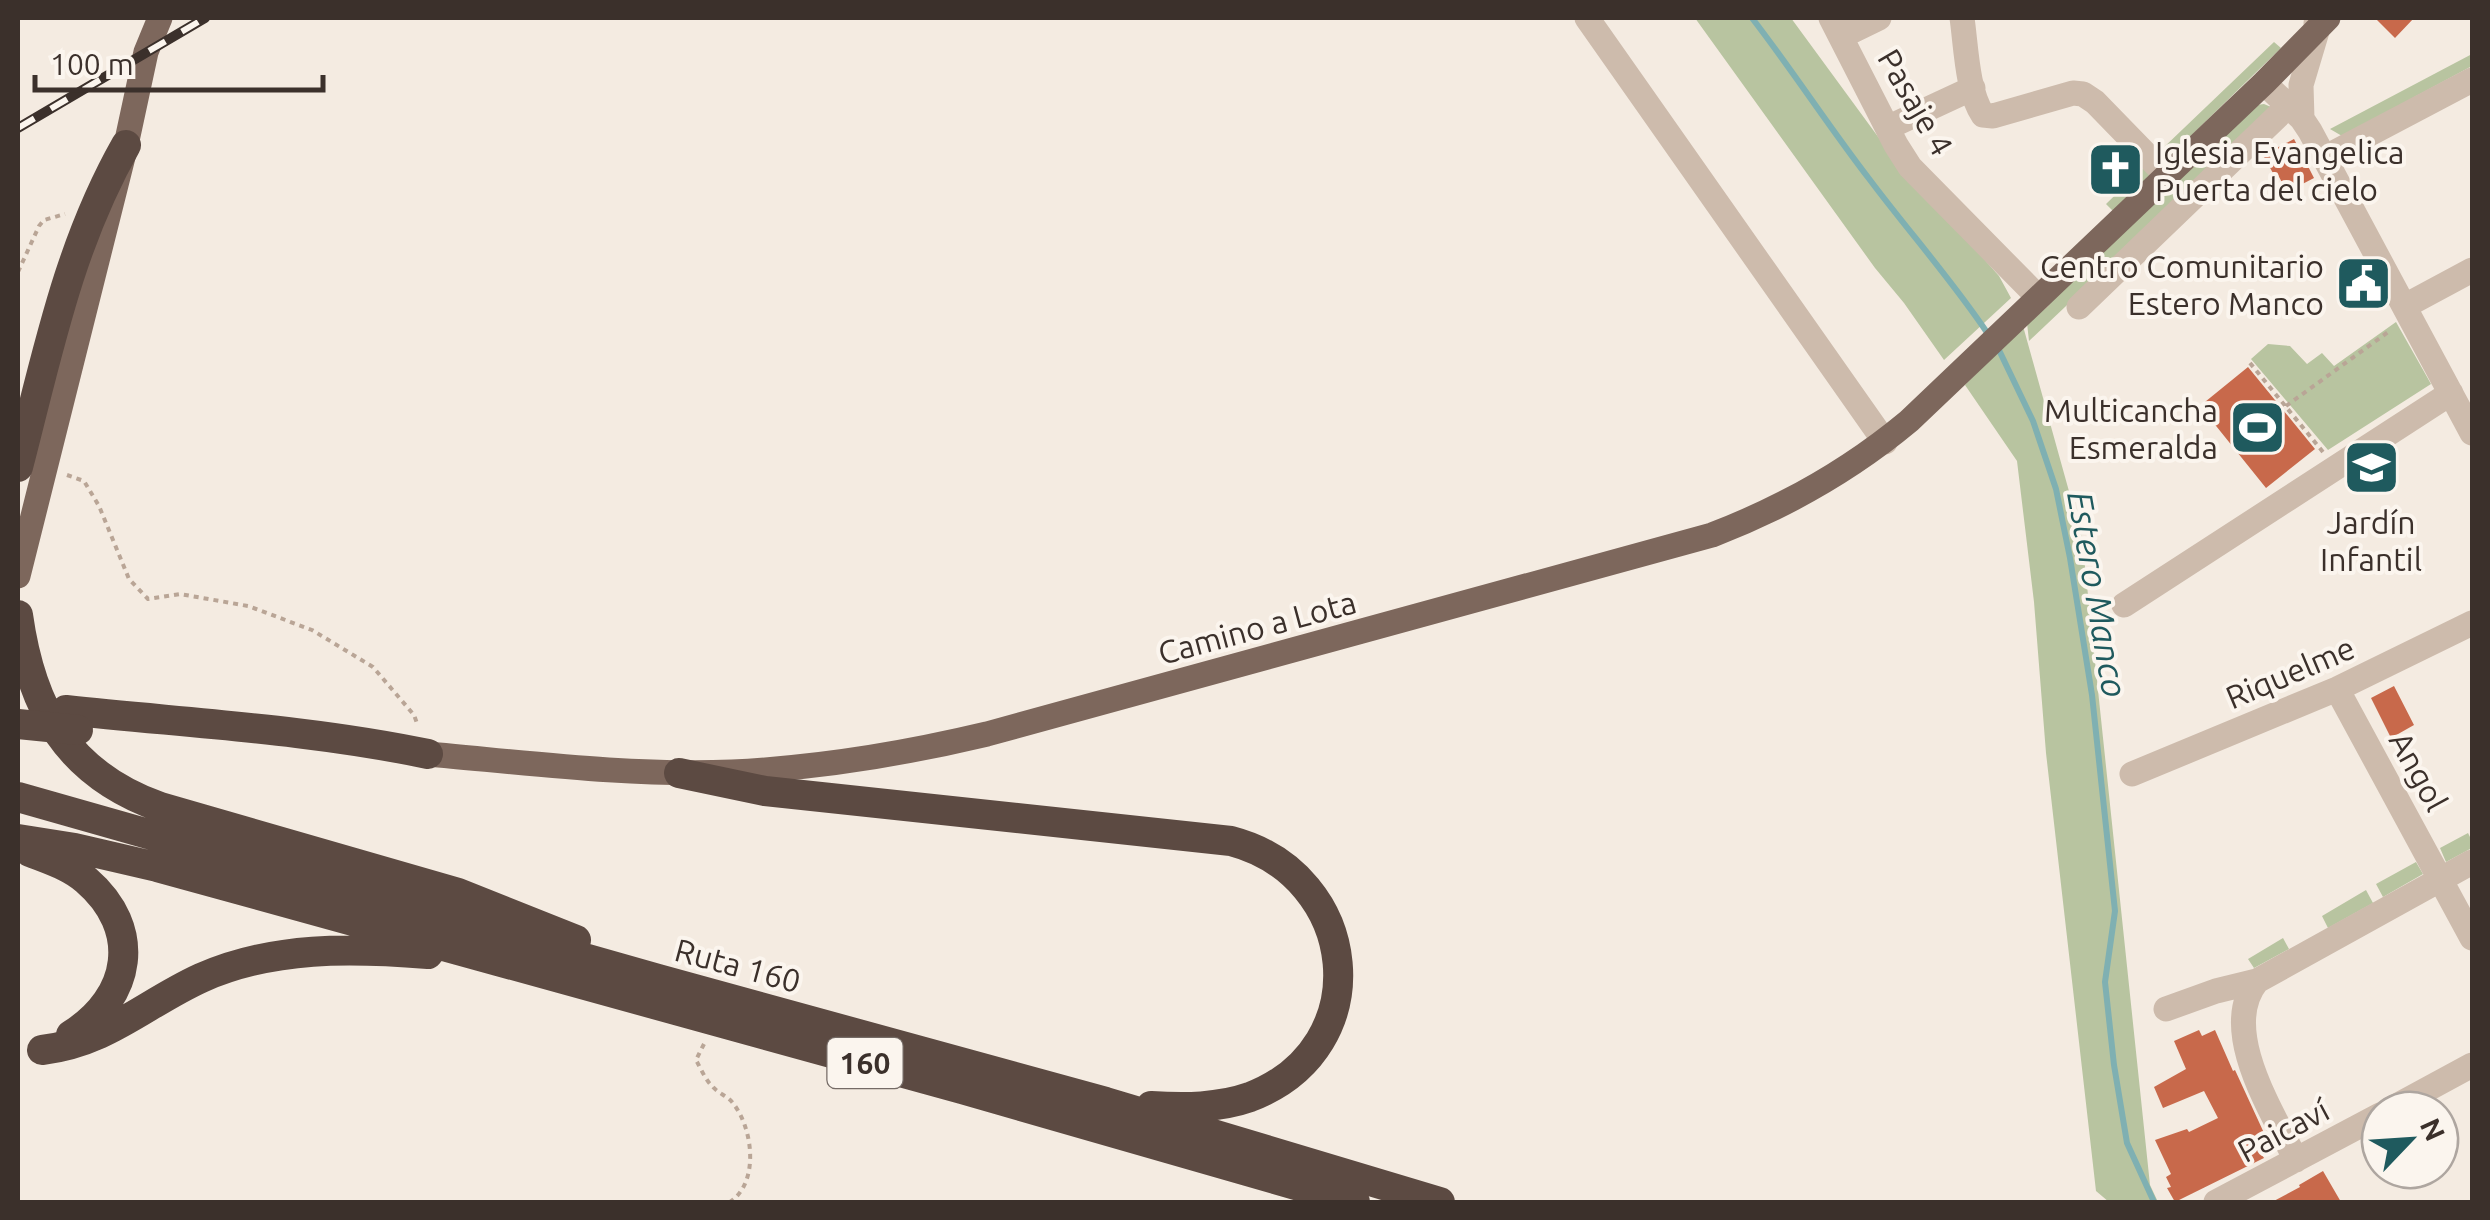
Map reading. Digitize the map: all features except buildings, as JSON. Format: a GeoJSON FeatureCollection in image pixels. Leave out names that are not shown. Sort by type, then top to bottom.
{"type":"FeatureCollection","features":[{"type":"Feature","properties":{"kind":"highway"},"geometry":{"type":"LineString","coordinates":[[31,468],[70,267],[100,194],[126,145]]}},
{"type":"Feature","properties":{"kind":"highway"},"geometry":{"type":"LineString","coordinates":[[18,614],[30,675],[46,714],[69,748],[120,790],[160,807],[458,893],[560,933],[658,979]]}},
{"type":"Feature","properties":{"kind":"highway"},"geometry":{"type":"LineString","coordinates":[[18,706],[72,720],[332,752],[428,754]]}},
{"type":"Feature","properties":{"kind":"highway"},"geometry":{"type":"LineString","coordinates":[[18,724],[72,720]]}},
{"type":"Feature","properties":{"kind":"highway"},"geometry":{"type":"LineString","coordinates":[[679,773],[765,791],[1230,841],[1263,852],[1290,870],[1321,908],[1338,965],[1336,1000],[1317,1044],[1282,1079],[1236,1102],[1187,1106],[1106,1102]]}},
{"type":"Feature","properties":{"kind":"highway","name":"Ruta 160"},"geometry":{"type":"LineString","coordinates":[[18,797],[1106,1102],[1440,1202]]}},
{"type":"Feature","properties":{"kind":"highway","name":"Ruta 160"},"geometry":{"type":"LineString","coordinates":[[18,839],[144,863],[1354,1202]]}},
{"type":"Feature","properties":{"kind":"highway"},"geometry":{"type":"LineString","coordinates":[[18,847],[86,880],[115,917],[123,948],[122,972],[110,1001],[77,1032],[30,1050]]}},
{"type":"Feature","properties":{"kind":"highway"},"geometry":{"type":"LineString","coordinates":[[30,1050],[61,1048],[95,1038],[202,978],[251,960],[299,952],[365,950],[504,962]]}},
{"type":"Feature","properties":{"kind":"main road"},"geometry":{"type":"LineString","coordinates":[[126,145],[146,52],[160,18]]}},
{"type":"Feature","properties":{"kind":"main road","name":"Camino a Lota"},"geometry":{"type":"LineString","coordinates":[[428,754],[679,773],[831,764],[936,746],[1712,536],[1778,508],[1831,478],[1885,442],[1924,409],[2264,83],[2320,21]]}},
{"type":"Feature","properties":{"kind":"main road"},"geometry":{"type":"LineString","coordinates":[[18,576],[31,468]]}},
{"type":"Feature","properties":{"kind":"street"},"geometry":{"type":"LineString","coordinates":[[1587,18],[1885,442]]}},
{"type":"Feature","properties":{"kind":"street"},"geometry":{"type":"LineString","coordinates":[[1836,27],[1879,18]]}},
{"type":"Feature","properties":{"kind":"street"},"geometry":{"type":"LineString","coordinates":[[1962,18],[1980,112],[1988,116],[2073,93],[2083,94],[2168,176]]}},
{"type":"Feature","properties":{"kind":"street"},"geometry":{"type":"LineString","coordinates":[[2079,308],[2295,113],[2320,21]]}},
{"type":"Feature","properties":{"kind":"street","name":"Pasaje 4"},"geometry":{"type":"LineString","coordinates":[[1836,27],[1910,167],[2032,304]]}},
{"type":"Feature","properties":{"kind":"street"},"geometry":{"type":"LineString","coordinates":[[2324,158],[2472,80]]}},
{"type":"Feature","properties":{"kind":"street"},"geometry":{"type":"LineString","coordinates":[[2264,83],[2295,113],[2324,158],[2472,433]]}},
{"type":"Feature","properties":{"kind":"street"},"geometry":{"type":"LineString","coordinates":[[1889,127],[1973,88]]}},
{"type":"Feature","properties":{"kind":"street"},"geometry":{"type":"LineString","coordinates":[[2408,311],[2472,270]]}},
{"type":"Feature","properties":{"kind":"street"},"geometry":{"type":"LineString","coordinates":[[2124,605],[2451,393]]}},
{"type":"Feature","properties":{"kind":"street","name":"Riquelme"},"geometry":{"type":"LineString","coordinates":[[2132,774],[2337,690],[2472,623]]}},
{"type":"Feature","properties":{"kind":"street","name":"Angol"},"geometry":{"type":"LineString","coordinates":[[2337,690],[2472,938]]}},
{"type":"Feature","properties":{"kind":"street"},"geometry":{"type":"LineString","coordinates":[[2166,1008],[2257,981],[2472,862]]}},
{"type":"Feature","properties":{"kind":"street"},"geometry":{"type":"LineString","coordinates":[[2257,981],[2244,1008],[2245,1041],[2256,1075],[2296,1160]]}},
{"type":"Feature","properties":{"kind":"street"},"geometry":{"type":"LineString","coordinates":[[2426,1090],[2472,1065]]}},
{"type":"Feature","properties":{"kind":"street","name":"Paicaví"},"geometry":{"type":"LineString","coordinates":[[2222,1201],[2360,1126]]}},
{"type":"Feature","properties":{"kind":"path"},"geometry":{"type":"LineString","coordinates":[[2286,406],[2408,311]]}},
{"type":"Feature","properties":{"kind":"path"},"geometry":{"type":"LineString","coordinates":[[2250,363],[2336,468]]}},
{"type":"Feature","properties":{"kind":"path"},"geometry":{"type":"LineString","coordinates":[[31,468],[84,481],[100,506],[129,580],[148,599],[180,594],[248,606],[312,630],[373,667],[414,716],[428,754]]}},
{"type":"Feature","properties":{"kind":"path"},"geometry":{"type":"LineString","coordinates":[[715,1022],[696,1060],[710,1086],[731,1100],[749,1141],[750,1165],[740,1196],[730,1202]]}},
{"type":"Feature","properties":{"kind":"green space"},"geometry":{"type":"Polygon","coordinates":[[[1695,18],[1791,18],[1887,149],[1999,276],[2011,298],[1944,360],[1875,268],[1695,18]]]}},
{"type":"Feature","properties":{"kind":"green space"},"geometry":{"type":"Polygon","coordinates":[[[2274,42],[2281,48],[2167,159],[2161,150],[2274,42]]]}},
{"type":"Feature","properties":{"kind":"green space"},"geometry":{"type":"Polygon","coordinates":[[[2472,54],[2472,66],[2342,136],[2330,129],[2472,54]]]}},
{"type":"Feature","properties":{"kind":"green space"},"geometry":{"type":"Polygon","coordinates":[[[2257,105],[2271,107],[2270,113],[2029,341],[2027,323],[2257,105]]]}},
{"type":"Feature","properties":{"kind":"green space"},"geometry":{"type":"Polygon","coordinates":[[[2143,168],[2150,175],[2113,211],[2106,204],[2143,168]]]}},
{"type":"Feature","properties":{"kind":"green space"},"geometry":{"type":"Polygon","coordinates":[[[2396,322],[2431,384],[2328,450],[2251,359],[2268,344],[2290,346],[2307,364],[2322,353],[2334,366],[2396,322]]]}},
{"type":"Feature","properties":{"kind":"green space"},"geometry":{"type":"Polygon","coordinates":[[[2023,326],[2082,538],[2150,1185],[2158,1202],[2109,1202],[2096,1191],[2017,461],[1965,385],[2023,326]]]}},
{"type":"Feature","properties":{"kind":"green space"},"geometry":{"type":"Polygon","coordinates":[[[2468,833],[2470,849],[2446,862],[2440,848],[2468,833]]]}},
{"type":"Feature","properties":{"kind":"green space"},"geometry":{"type":"Polygon","coordinates":[[[2416,862],[2423,874],[2383,897],[2376,884],[2416,862]]]}},
{"type":"Feature","properties":{"kind":"green space"},"geometry":{"type":"Polygon","coordinates":[[[2366,890],[2373,903],[2328,928],[2322,916],[2366,890]]]}},
{"type":"Feature","properties":{"kind":"green space"},"geometry":{"type":"Polygon","coordinates":[[[2283,938],[2289,949],[2254,968],[2248,959],[2283,938]]]}},
{"type":"Feature","properties":{"kind":"waterway","name":"Estero Manco"},"geometry":{"type":"LineString","coordinates":[[1752,18],[1988,334]]}},
{"type":"Feature","properties":{"kind":"waterway","name":"Estero Manco"},"geometry":{"type":"LineString","coordinates":[[1998,348],[2033,421],[2056,489],[2070,558],[2092,695],[2115,911],[2105,982],[2114,1065],[2127,1143],[2154,1202]]}},
{"type":"Feature","properties":{"kind":"railway"},"geometry":{"type":"LineString","coordinates":[[18,128],[205,18]]}},
{"type":"Feature","properties":{"kind":"place","name":"Iglesia Evangelica Puerta del cielo"},"geometry":{"type":"Point","coordinates":[2116,170]}},
{"type":"Feature","properties":{"kind":"place","name":"Centro Comunitario Estero Manco"},"geometry":{"type":"Point","coordinates":[2363,284]}},
{"type":"Feature","properties":{"kind":"place","name":"Multicancha Esmeralda"},"geometry":{"type":"Point","coordinates":[2257,428]}},
{"type":"Feature","properties":{"kind":"place","name":"Jardín Infantil"},"geometry":{"type":"Point","coordinates":[2371,468]}}]}
